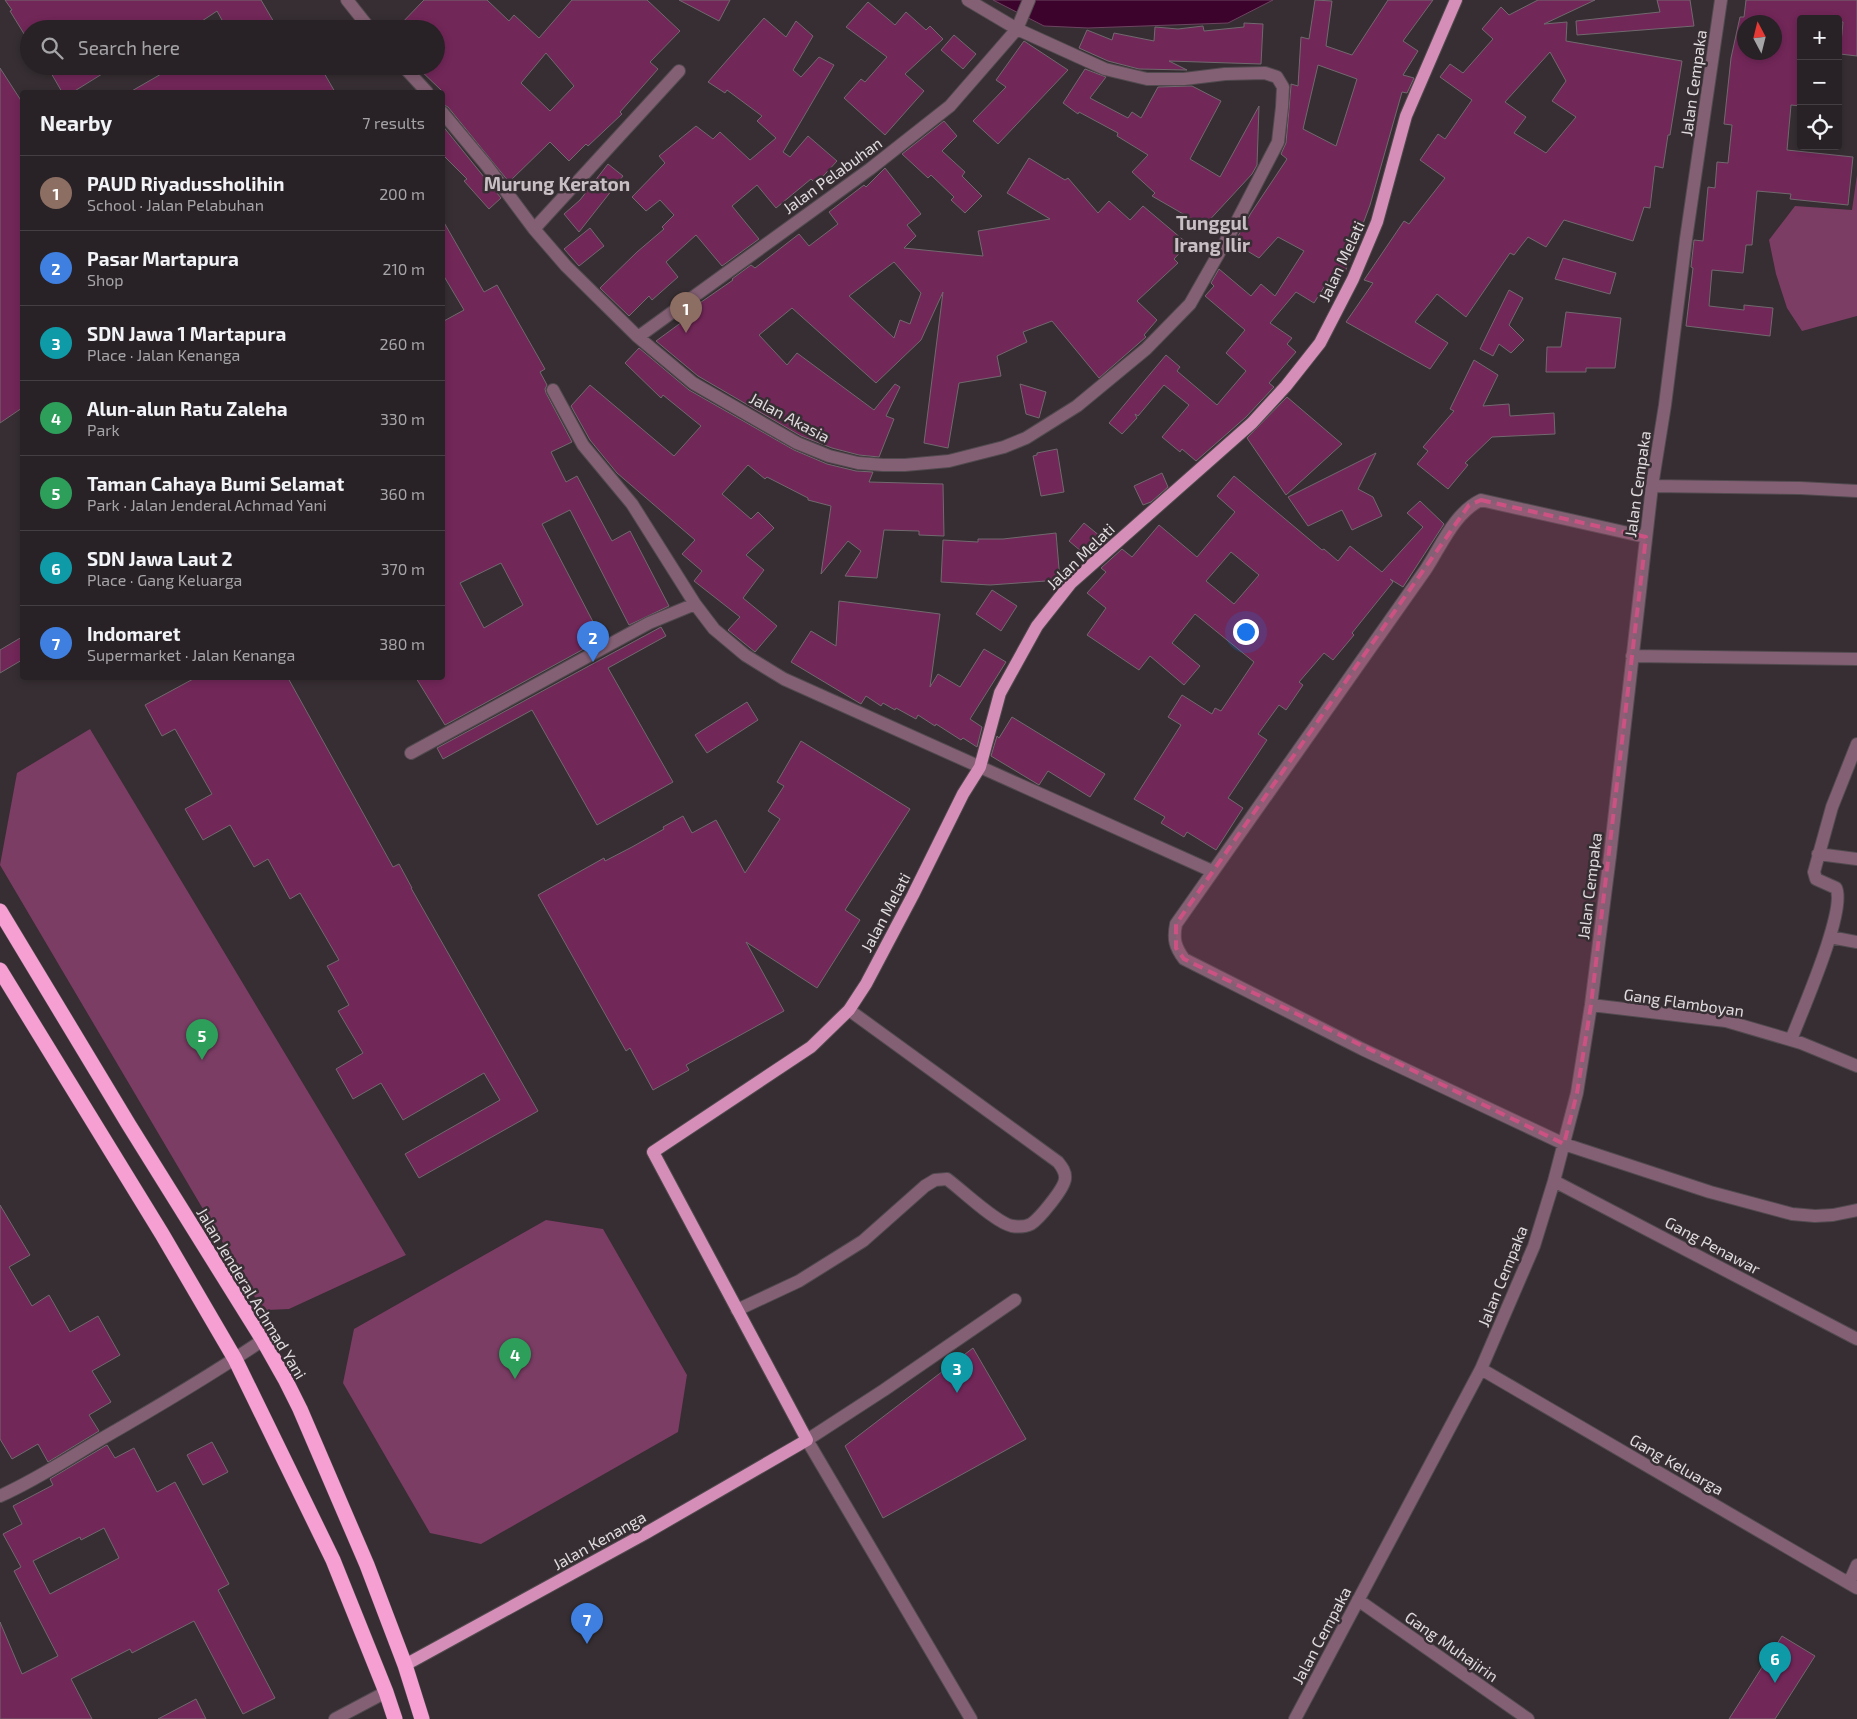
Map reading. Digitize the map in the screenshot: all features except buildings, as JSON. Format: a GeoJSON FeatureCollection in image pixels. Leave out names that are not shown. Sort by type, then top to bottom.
{"type":"FeatureCollection","features":[{"type":"Feature","properties":{"kind":"highway","name":"Jalan Jenderal Achmad Yani"},"geometry":{"type":"LineString","coordinates":[[0,911],[129,1125],[263,1340],[300,1409],[367,1565],[405,1664],[422,1719]]}},
{"type":"Feature","properties":{"kind":"highway"},"geometry":{"type":"LineString","coordinates":[[0,970],[156,1225],[235,1359],[333,1560],[395,1719]]}},
{"type":"Feature","properties":{"kind":"main road","name":"Jalan Melati"},"geometry":{"type":"LineString","coordinates":[[737,1310],[653,1152],[811,1047],[849,1010],[870,976],[963,794],[980,767],[1000,693],[1036,626],[1071,583],[1252,423],[1286,386],[1320,343],[1353,279],[1377,222],[1406,116],[1456,0]]}},
{"type":"Feature","properties":{"kind":"main road"},"geometry":{"type":"LineString","coordinates":[[737,1310],[807,1440]]}},
{"type":"Feature","properties":{"kind":"main road","name":"Jalan Kenanga"},"geometry":{"type":"LineString","coordinates":[[405,1664],[646,1533],[807,1440]]}},
{"type":"Feature","properties":{"kind":"street"},"geometry":{"type":"LineString","coordinates":[[347,0],[363,20]]}},
{"type":"Feature","properties":{"kind":"street"},"geometry":{"type":"LineString","coordinates":[[968,0],[1017,29]]}},
{"type":"Feature","properties":{"kind":"street","name":"Jalan Pelabuhan"},"geometry":{"type":"LineString","coordinates":[[638,337],[870,169],[950,106],[1017,29],[1029,0]]}},
{"type":"Feature","properties":{"kind":"street","name":"Jalan Cempaka"},"geometry":{"type":"LineString","coordinates":[[1295,1719],[1481,1369],[1534,1246],[1554,1181],[1577,1093],[1610,856],[1652,486],[1686,239],[1722,0]]}},
{"type":"Feature","properties":{"kind":"street","name":"Jalan Akasia"},"geometry":{"type":"LineString","coordinates":[[445,116],[487,166],[534,229],[566,266],[638,337],[693,382],[797,443],[829,456],[882,465],[949,461],[1004,447],[1026,438],[1077,406],[1146,349],[1190,304],[1236,223],[1278,142],[1283,88],[1276,77],[1265,72],[1184,79],[1148,78],[1105,69],[1017,29]]}},
{"type":"Feature","properties":{"kind":"street"},"geometry":{"type":"LineString","coordinates":[[534,229],[679,71]]}},
{"type":"Feature","properties":{"kind":"street"},"geometry":{"type":"LineString","coordinates":[[410,75],[422,90]]}},
{"type":"Feature","properties":{"kind":"street"},"geometry":{"type":"LineString","coordinates":[[553,390],[583,445],[632,504],[695,604],[714,629],[745,655],[784,679],[1212,871]]}},
{"type":"Feature","properties":{"kind":"street"},"geometry":{"type":"LineString","coordinates":[[1652,486],[1800,488],[1857,491]]}},
{"type":"Feature","properties":{"kind":"street"},"geometry":{"type":"LineString","coordinates":[[1646,537],[1481,500],[1469,505],[1458,518],[1426,569],[1176,924],[1174,936],[1176,948],[1184,959],[1362,1049],[1564,1144],[1710,1192],[1792,1214],[1833,1216],[1857,1210]]}},
{"type":"Feature","properties":{"kind":"street"},"geometry":{"type":"LineString","coordinates":[[411,753],[649,623],[695,604]]}},
{"type":"Feature","properties":{"kind":"street"},"geometry":{"type":"LineString","coordinates":[[1632,656],[1857,658]]}},
{"type":"Feature","properties":{"kind":"street"},"geometry":{"type":"LineString","coordinates":[[1791,1040],[1830,936],[1838,902],[1839,893],[1833,885],[1820,881],[1814,876],[1814,872],[1832,807],[1857,744]]}},
{"type":"Feature","properties":{"kind":"street"},"geometry":{"type":"LineString","coordinates":[[1818,854],[1857,859]]}},
{"type":"Feature","properties":{"kind":"street"},"geometry":{"type":"LineString","coordinates":[[1830,936],[1857,942]]}},
{"type":"Feature","properties":{"kind":"street","name":"Gang Flamboyan"},"geometry":{"type":"LineString","coordinates":[[1590,1005],[1726,1021],[1791,1040],[1857,1066]]}},
{"type":"Feature","properties":{"kind":"street"},"geometry":{"type":"LineString","coordinates":[[737,1310],[799,1281],[863,1241],[906,1202],[935,1180],[947,1179],[999,1220],[1010,1226],[1021,1227],[1031,1224],[1063,1187],[1065,1174],[1064,1169],[1058,1162],[849,1010]]}},
{"type":"Feature","properties":{"kind":"street","name":"Gang Penawar"},"geometry":{"type":"LineString","coordinates":[[1554,1181],[1857,1339]]}},
{"type":"Feature","properties":{"kind":"street"},"geometry":{"type":"LineString","coordinates":[[971,1719],[807,1440],[884,1390],[1015,1300]]}},
{"type":"Feature","properties":{"kind":"street"},"geometry":{"type":"LineString","coordinates":[[0,1496],[37,1477],[235,1359],[263,1340]]}},
{"type":"Feature","properties":{"kind":"street","name":"Gang Keluarga"},"geometry":{"type":"LineString","coordinates":[[1481,1369],[1853,1586]]}},
{"type":"Feature","properties":{"kind":"street"},"geometry":{"type":"LineString","coordinates":[[1853,1586],[1857,1566]]}},
{"type":"Feature","properties":{"kind":"street","name":"Gang Muhajirin"},"geometry":{"type":"LineString","coordinates":[[1358,1600],[1528,1719]]}},
{"type":"Feature","properties":{"kind":"street"},"geometry":{"type":"LineString","coordinates":[[335,1719],[386,1692]]}},
{"type":"Feature","properties":{"kind":"highlighted area"},"geometry":{"type":"Polygon","coordinates":[[[1481,500],[1646,537],[1591,1005],[1577,1093],[1564,1144],[1184,959],[1176,948],[1176,924],[1469,505],[1481,500]]]}},
{"type":"Feature","properties":{"kind":"shaded area"},"geometry":{"type":"Polygon","coordinates":[[[993,0],[1273,0],[1228,23],[1088,28],[1044,26],[993,0]]]}},
{"type":"Feature","properties":{"kind":"shaded area"},"geometry":{"type":"Polygon","coordinates":[[[1857,175],[1857,316],[1802,331],[1787,308],[1776,274],[1769,240],[1795,206],[1852,210],[1857,175]]]}},
{"type":"Feature","properties":{"kind":"shaded area"},"geometry":{"type":"Polygon","coordinates":[[[90,729],[406,1255],[289,1309],[267,1310],[259,1304],[0,865],[17,773],[90,729]]]}},
{"type":"Feature","properties":{"kind":"shaded area"},"geometry":{"type":"Polygon","coordinates":[[[546,1220],[603,1229],[687,1375],[678,1432],[481,1544],[430,1533],[343,1383],[354,1329],[546,1220]]]}},
{"type":"Feature","properties":{"kind":"place","name":"PAUD Riyadussholihin"},"geometry":{"type":"Point","coordinates":[686,333]}},
{"type":"Feature","properties":{"kind":"place","name":"Pasar Martapura"},"geometry":{"type":"Point","coordinates":[593,662]}},
{"type":"Feature","properties":{"kind":"place","name":"Taman Cahaya Bumi Selamat"},"geometry":{"type":"Point","coordinates":[202,1060]}},
{"type":"Feature","properties":{"kind":"place","name":"Alun-alun Ratu Zaleha"},"geometry":{"type":"Point","coordinates":[515,1379]}},
{"type":"Feature","properties":{"kind":"place","name":"SDN Jawa 1 Martapura"},"geometry":{"type":"Point","coordinates":[957,1393]}},
{"type":"Feature","properties":{"kind":"place","name":"Indomaret"},"geometry":{"type":"Point","coordinates":[587,1644]}},
{"type":"Feature","properties":{"kind":"place","name":"SDN Jawa Laut 2"},"geometry":{"type":"Point","coordinates":[1775,1683]}},
{"type":"Feature","properties":{"kind":"district","name":"Murung Keraton"},"geometry":{"type":"Point","coordinates":[557,183]}},
{"type":"Feature","properties":{"kind":"district","name":"Tunggul Irang Ilir"},"geometry":{"type":"Point","coordinates":[1212,233]}}]}
